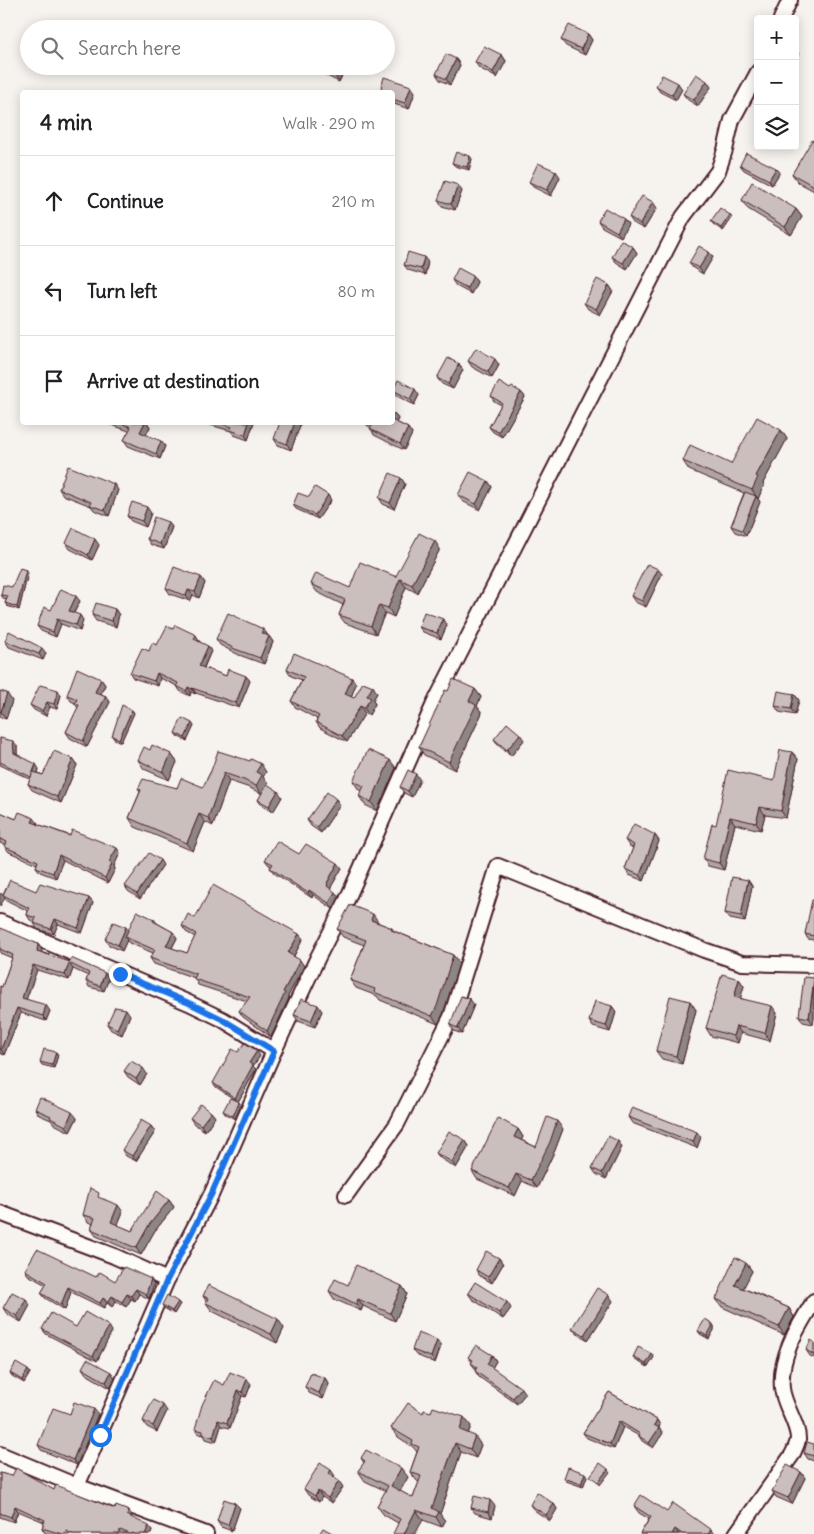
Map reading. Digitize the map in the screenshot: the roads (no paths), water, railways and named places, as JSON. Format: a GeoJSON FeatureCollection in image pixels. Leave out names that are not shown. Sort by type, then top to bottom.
{"type":"FeatureCollection","features":[{"type":"Feature","properties":{"kind":"street"},"geometry":{"type":"LineString","coordinates":[[783,15],[790,0]]}},
{"type":"Feature","properties":{"kind":"street"},"geometry":{"type":"LineString","coordinates":[[77,1486],[167,1280],[212,1193],[274,1051],[346,902],[434,704],[480,618],[683,217],[718,170],[732,120],[754,79]]}},
{"type":"Feature","properties":{"kind":"street"},"geometry":{"type":"LineString","coordinates":[[346,1195],[397,1124],[451,1017],[498,866],[704,950],[742,963],[814,965]]}},
{"type":"Feature","properties":{"kind":"street"},"geometry":{"type":"LineString","coordinates":[[0,922],[189,1003],[222,1019],[274,1051]]}},
{"type":"Feature","properties":{"kind":"street"},"geometry":{"type":"LineString","coordinates":[[0,1213],[114,1256],[167,1280]]}},
{"type":"Feature","properties":{"kind":"street"},"geometry":{"type":"LineString","coordinates":[[736,1534],[792,1455],[798,1440],[782,1388],[783,1373],[788,1348],[794,1334],[814,1301]]}},
{"type":"Feature","properties":{"kind":"street"},"geometry":{"type":"LineString","coordinates":[[0,1454],[77,1486],[206,1534]]}}]}
